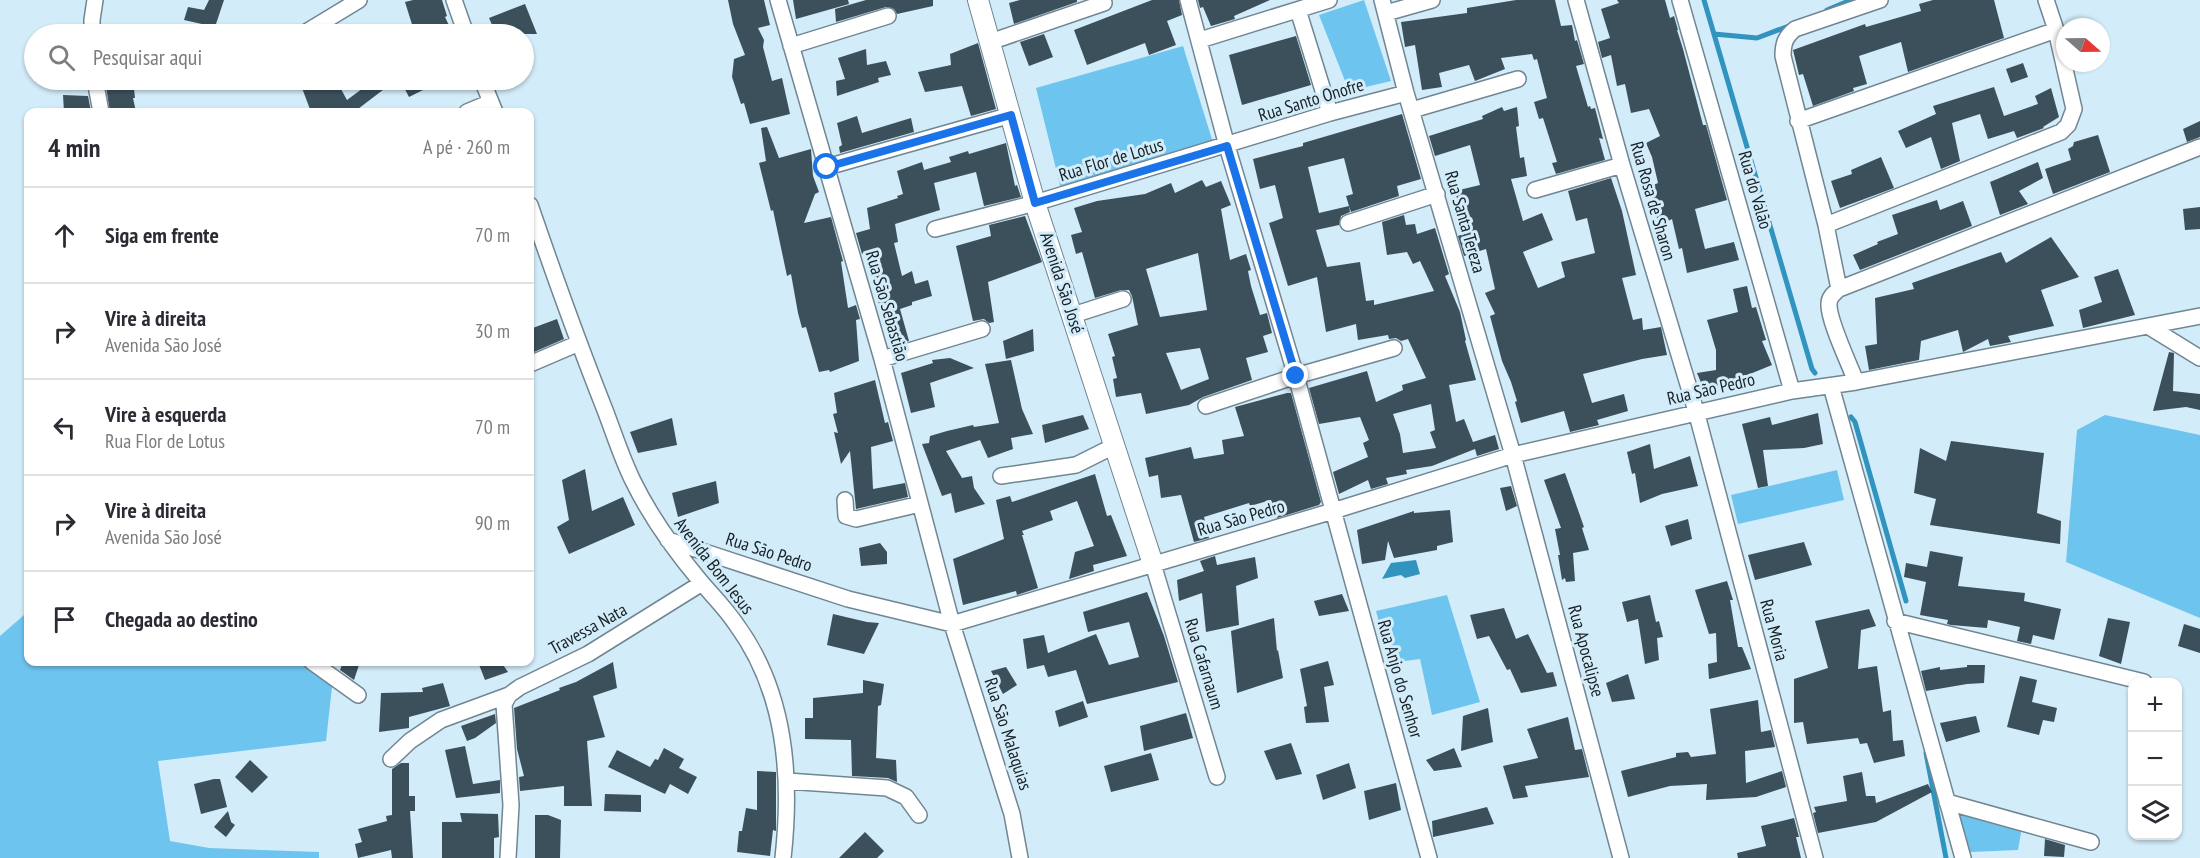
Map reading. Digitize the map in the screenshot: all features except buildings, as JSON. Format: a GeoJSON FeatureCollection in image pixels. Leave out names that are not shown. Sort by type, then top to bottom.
{"type":"FeatureCollection","features":[{"type":"Feature","properties":{"kind":"street"},"geometry":{"type":"LineString","coordinates":[[92,24],[95,0]]}},
{"type":"Feature","properties":{"kind":"street"},"geometry":{"type":"LineString","coordinates":[[319,24],[359,0]]}},
{"type":"Feature","properties":{"kind":"street"},"geometry":{"type":"LineString","coordinates":[[454,0],[462,24]]}},
{"type":"Feature","properties":{"kind":"street","name":"Rua São Sebastião"},"geometry":{"type":"LineString","coordinates":[[778,0],[882,358],[952,624]]}},
{"type":"Feature","properties":{"kind":"street","name":"Avenida São José"},"geometry":{"type":"LineString","coordinates":[[978,0],[1035,203],[1153,564]]}},
{"type":"Feature","properties":{"kind":"street"},"geometry":{"type":"LineString","coordinates":[[1188,0],[1227,146],[1296,376],[1333,511]]}},
{"type":"Feature","properties":{"kind":"street"},"geometry":{"type":"LineString","coordinates":[[1200,40],[1329,0]]}},
{"type":"Feature","properties":{"kind":"street"},"geometry":{"type":"LineString","coordinates":[[1384,7],[1432,0]]}},
{"type":"Feature","properties":{"kind":"street","name":"Rua Rosa de Sharon"},"geometry":{"type":"LineString","coordinates":[[1576,0],[1622,165],[1696,411]]}},
{"type":"Feature","properties":{"kind":"street","name":"Rua do Valão"},"geometry":{"type":"LineString","coordinates":[[1680,0],[1792,391]]}},
{"type":"Feature","properties":{"kind":"street"},"geometry":{"type":"LineString","coordinates":[[1839,289],[1826,225],[1783,56],[1783,43],[1795,29],[1880,0]]}},
{"type":"Feature","properties":{"kind":"street"},"geometry":{"type":"LineString","coordinates":[[1798,121],[2056,30],[2046,0]]}},
{"type":"Feature","properties":{"kind":"street"},"geometry":{"type":"LineString","coordinates":[[990,42],[1104,3]]}},
{"type":"Feature","properties":{"kind":"street","name":"Rua Santa Tereza"},"geometry":{"type":"LineString","coordinates":[[1384,7],[1406,93],[1513,455]]}},
{"type":"Feature","properties":{"kind":"street"},"geometry":{"type":"LineString","coordinates":[[1298,9],[1330,113]]}},
{"type":"Feature","properties":{"kind":"street"},"geometry":{"type":"LineString","coordinates":[[791,46],[888,16]]}},
{"type":"Feature","properties":{"kind":"street"},"geometry":{"type":"LineString","coordinates":[[1826,225],[2061,132],[2068,125],[2074,109],[2066,72]]}},
{"type":"Feature","properties":{"kind":"street"},"geometry":{"type":"LineString","coordinates":[[1412,110],[1518,78]]}},
{"type":"Feature","properties":{"kind":"street"},"geometry":{"type":"LineString","coordinates":[[97,90],[100,108]]}},
{"type":"Feature","properties":{"kind":"street"},"geometry":{"type":"LineString","coordinates":[[486,90],[493,107]]}},
{"type":"Feature","properties":{"kind":"street","name":"Rua Santo Onofre"},"geometry":{"type":"LineString","coordinates":[[1227,146],[1330,113],[1406,93]]}},
{"type":"Feature","properties":{"kind":"street"},"geometry":{"type":"LineString","coordinates":[[827,167],[1011,115]]}},
{"type":"Feature","properties":{"kind":"street","name":"Rua Flor de Lotus"},"geometry":{"type":"LineString","coordinates":[[935,229],[1035,203],[1227,146]]}},
{"type":"Feature","properties":{"kind":"street"},"geometry":{"type":"LineString","coordinates":[[1856,382],[1828,305],[1831,297],[1839,289],[2200,147]]}},
{"type":"Feature","properties":{"kind":"street"},"geometry":{"type":"LineString","coordinates":[[1535,190],[1622,165]]}},
{"type":"Feature","properties":{"kind":"street"},"geometry":{"type":"LineString","coordinates":[[1348,223],[1437,194]]}},
{"type":"Feature","properties":{"kind":"street","name":"Avenida Bom Jesus"},"geometry":{"type":"LineString","coordinates":[[534,216],[579,343],[632,479],[650,514],[668,540],[738,626],[761,666],[774,700],[784,741],[788,810],[783,858]]}},
{"type":"Feature","properties":{"kind":"street"},"geometry":{"type":"LineString","coordinates":[[1073,315],[1123,299]]}},
{"type":"Feature","properties":{"kind":"street","name":"Rua São Pedro"},"geometry":{"type":"LineString","coordinates":[[668,540],[848,599],[952,624],[1513,455],[1696,411],[1792,391],[1856,382],[2200,316]]}},
{"type":"Feature","properties":{"kind":"street"},"geometry":{"type":"LineString","coordinates":[[2148,326],[2200,358]]}},
{"type":"Feature","properties":{"kind":"street"},"geometry":{"type":"LineString","coordinates":[[882,358],[982,329]]}},
{"type":"Feature","properties":{"kind":"street"},"geometry":{"type":"LineString","coordinates":[[534,362],[579,343]]}},
{"type":"Feature","properties":{"kind":"street"},"geometry":{"type":"LineString","coordinates":[[1206,406],[1296,376],[1394,348]]}},
{"type":"Feature","properties":{"kind":"street"},"geometry":{"type":"LineString","coordinates":[[1831,386],[1963,858]]}},
{"type":"Feature","properties":{"kind":"street","name":"Rua Moria"},"geometry":{"type":"LineString","coordinates":[[1696,411],[1815,858]]}},
{"type":"Feature","properties":{"kind":"street"},"geometry":{"type":"LineString","coordinates":[[1001,476],[1076,465],[1114,446]]}},
{"type":"Feature","properties":{"kind":"street","name":"Rua Apocalipse"},"geometry":{"type":"LineString","coordinates":[[1513,455],[1621,858]]}},
{"type":"Feature","properties":{"kind":"street"},"geometry":{"type":"LineString","coordinates":[[845,500],[846,516],[856,519],[920,504]]}},
{"type":"Feature","properties":{"kind":"street","name":"Rua Anjo do Senhor"},"geometry":{"type":"LineString","coordinates":[[1333,511],[1430,858]]}},
{"type":"Feature","properties":{"kind":"street","name":"Rua Cafarnaum"},"geometry":{"type":"LineString","coordinates":[[1153,564],[1217,777]]}},
{"type":"Feature","properties":{"kind":"street","name":"Travessa Nata"},"geometry":{"type":"LineString","coordinates":[[391,759],[410,741],[441,720],[509,695],[520,687],[588,654],[702,583]]}},
{"type":"Feature","properties":{"kind":"street"},"geometry":{"type":"LineString","coordinates":[[1895,621],[2128,678]]}},
{"type":"Feature","properties":{"kind":"street","name":"Rua São Malaquias"},"geometry":{"type":"LineString","coordinates":[[952,624],[1012,814],[1020,858]]}},
{"type":"Feature","properties":{"kind":"street"},"geometry":{"type":"LineString","coordinates":[[318,666],[358,695]]}},
{"type":"Feature","properties":{"kind":"street"},"geometry":{"type":"LineString","coordinates":[[508,858],[511,805],[504,704],[509,695]]}},
{"type":"Feature","properties":{"kind":"street"},"geometry":{"type":"LineString","coordinates":[[787,781],[887,788],[906,797],[919,815]]}},
{"type":"Feature","properties":{"kind":"street"},"geometry":{"type":"LineString","coordinates":[[1947,802],[2091,842]]}},
{"type":"Feature","properties":{"kind":"shaded area"},"geometry":{"type":"Polygon","coordinates":[[[1364,0],[1391,81],[1349,91],[1319,15],[1364,0]]]}},
{"type":"Feature","properties":{"kind":"shaded area"},"geometry":{"type":"Polygon","coordinates":[[[1183,46],[1215,149],[1061,189],[1036,88],[1183,46]]]}},
{"type":"Feature","properties":{"kind":"shaded area"},"geometry":{"type":"Polygon","coordinates":[[[2105,415],[2200,435],[2200,618],[2066,562],[2077,430],[2105,415]]]}},
{"type":"Feature","properties":{"kind":"shaded area"},"geometry":{"type":"Polygon","coordinates":[[[1837,470],[1844,500],[1738,524],[1731,495],[1837,470]]]}},
{"type":"Feature","properties":{"kind":"shaded area"},"geometry":{"type":"Polygon","coordinates":[[[1416,560],[1420,574],[1405,578],[1401,575],[1382,579],[1391,563],[1416,560]]]}},
{"type":"Feature","properties":{"kind":"shaded area"},"geometry":{"type":"Polygon","coordinates":[[[1447,595],[1480,702],[1432,715],[1420,659],[1390,663],[1376,611],[1447,595]]]}},
{"type":"Feature","properties":{"kind":"shaded area"},"geometry":{"type":"Polygon","coordinates":[[[24,615],[24,666],[322,666],[333,678],[326,741],[158,761],[170,841],[209,848],[319,852],[319,858],[0,858],[0,636],[24,615]]]}},
{"type":"Feature","properties":{"kind":"shaded area"},"geometry":{"type":"Polygon","coordinates":[[[1967,809],[2022,827],[2018,850],[1970,852],[1960,817],[1967,809]]]}},
{"type":"Feature","properties":{"kind":"waterway"},"geometry":{"type":"LineString","coordinates":[[1704,0],[1815,373]]}},
{"type":"Feature","properties":{"kind":"waterway"},"geometry":{"type":"LineString","coordinates":[[1827,10],[1851,0]]}},
{"type":"Feature","properties":{"kind":"waterway"},"geometry":{"type":"LineString","coordinates":[[1714,34],[1757,38],[1794,24]]}},
{"type":"Feature","properties":{"kind":"waterway"},"geometry":{"type":"LineString","coordinates":[[1851,417],[1855,422],[1906,601]]}},
{"type":"Feature","properties":{"kind":"waterway"},"geometry":{"type":"LineString","coordinates":[[1926,753],[1946,858]]}},
{"type":"Feature","properties":{"kind":"route"},"geometry":{"type":"LineString","coordinates":[[827,167],[1011,115],[1035,203],[1227,146],[1296,376]]}}]}
